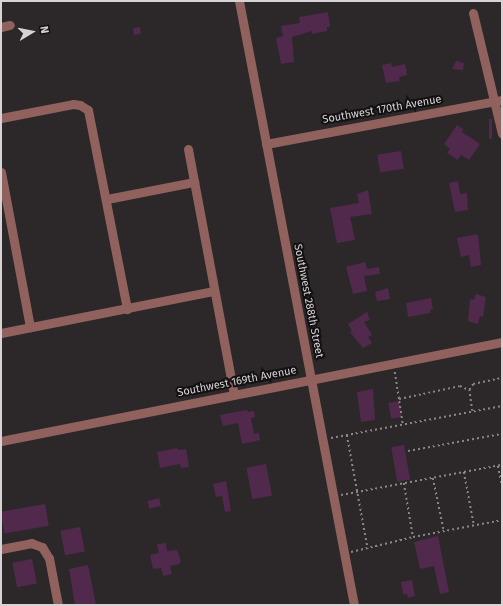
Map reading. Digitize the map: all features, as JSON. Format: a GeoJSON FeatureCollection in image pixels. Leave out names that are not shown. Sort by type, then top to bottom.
{"type":"FeatureCollection","features":[{"type":"Feature","properties":{"kind":"street","name":"Southwest 288th Street"},"geometry":{"type":"LineString","coordinates":[[239,1],[354,605]]}},
{"type":"Feature","properties":{"kind":"street"},"geometry":{"type":"LineString","coordinates":[[473,13],[483,60],[499,101],[502,134]]}},
{"type":"Feature","properties":{"kind":"street"},"geometry":{"type":"LineString","coordinates":[[1,27],[10,25]]}},
{"type":"Feature","properties":{"kind":"street","name":"Southwest 170th Avenue"},"geometry":{"type":"LineString","coordinates":[[266,144],[499,101]]}},
{"type":"Feature","properties":{"kind":"street"},"geometry":{"type":"LineString","coordinates":[[1,118],[71,104],[85,107],[92,120],[127,308]]}},
{"type":"Feature","properties":{"kind":"street"},"geometry":{"type":"LineString","coordinates":[[188,149],[234,395]]}},
{"type":"Feature","properties":{"kind":"street"},"geometry":{"type":"LineString","coordinates":[[1,172],[30,327]]}},
{"type":"Feature","properties":{"kind":"street"},"geometry":{"type":"LineString","coordinates":[[107,199],[194,182]]}},
{"type":"Feature","properties":{"kind":"street"},"geometry":{"type":"LineString","coordinates":[[1,333],[214,291]]}},
{"type":"Feature","properties":{"kind":"street","name":"Southwest 169th Avenue"},"geometry":{"type":"LineString","coordinates":[[1,441],[502,342]]}},
{"type":"Feature","properties":{"kind":"street"},"geometry":{"type":"LineString","coordinates":[[1,549],[31,544],[42,547],[49,558],[58,605]]}},
{"type":"Feature","properties":{"kind":"path"},"geometry":{"type":"LineString","coordinates":[[393,363],[403,424]]}},
{"type":"Feature","properties":{"kind":"path"},"geometry":{"type":"LineString","coordinates":[[472,411],[469,390],[473,384],[502,378]]}},
{"type":"Feature","properties":{"kind":"path"},"geometry":{"type":"LineString","coordinates":[[399,399],[460,386],[469,390]]}},
{"type":"Feature","properties":{"kind":"path"},"geometry":{"type":"LineString","coordinates":[[322,440],[502,406]]}},
{"type":"Feature","properties":{"kind":"path"},"geometry":{"type":"LineString","coordinates":[[408,451],[502,434]]}},
{"type":"Feature","properties":{"kind":"path"},"geometry":{"type":"LineString","coordinates":[[347,435],[368,548]]}},
{"type":"Feature","properties":{"kind":"path"},"geometry":{"type":"LineString","coordinates":[[333,496],[502,465]]}},
{"type":"Feature","properties":{"kind":"path"},"geometry":{"type":"LineString","coordinates":[[498,466],[502,485]]}},
{"type":"Feature","properties":{"kind":"path"},"geometry":{"type":"LineString","coordinates":[[464,472],[474,526]]}},
{"type":"Feature","properties":{"kind":"path"},"geometry":{"type":"LineString","coordinates":[[433,478],[444,531]]}},
{"type":"Feature","properties":{"kind":"path"},"geometry":{"type":"LineString","coordinates":[[404,483],[413,537]]}},
{"type":"Feature","properties":{"kind":"path"},"geometry":{"type":"LineString","coordinates":[[344,554],[413,537],[502,520]]}},
{"type":"Feature","properties":{"kind":"building"},"geometry":{"type":"Polygon","coordinates":[[[328,12],[330,27],[327,27],[327,31],[312,34],[312,31],[292,37],[294,62],[281,64],[276,38],[283,36],[281,26],[300,23],[299,17],[328,12]]]}},
{"type":"Feature","properties":{"kind":"building"},"geometry":{"type":"Polygon","coordinates":[[[140,27],[141,34],[134,35],[133,28],[140,27]]]}},
{"type":"Feature","properties":{"kind":"building"},"geometry":{"type":"Polygon","coordinates":[[[456,61],[464,63],[463,70],[452,69],[456,61]]]}},
{"type":"Feature","properties":{"kind":"building"},"geometry":{"type":"Polygon","coordinates":[[[391,63],[392,67],[405,64],[407,75],[399,77],[400,81],[386,83],[382,65],[391,63]]]}},
{"type":"Feature","properties":{"kind":"building"},"geometry":{"type":"Polygon","coordinates":[[[489,119],[492,119],[492,139],[489,139],[489,119]]]}},
{"type":"Feature","properties":{"kind":"building"},"geometry":{"type":"Polygon","coordinates":[[[457,125],[463,129],[462,132],[480,144],[469,160],[461,155],[458,160],[447,153],[450,149],[444,144],[457,125]]]}},
{"type":"Feature","properties":{"kind":"building"},"geometry":{"type":"Polygon","coordinates":[[[401,151],[404,169],[380,173],[377,155],[401,151]]]}},
{"type":"Feature","properties":{"kind":"building"},"geometry":{"type":"Polygon","coordinates":[[[458,181],[460,194],[467,193],[468,210],[455,212],[449,183],[458,181]]]}},
{"type":"Feature","properties":{"kind":"building"},"geometry":{"type":"Polygon","coordinates":[[[368,190],[372,214],[350,217],[355,240],[337,243],[330,208],[359,203],[357,194],[368,190]]]}},
{"type":"Feature","properties":{"kind":"building"},"geometry":{"type":"Polygon","coordinates":[[[478,234],[481,265],[471,267],[469,255],[461,257],[457,238],[478,234]]]}},
{"type":"Feature","properties":{"kind":"building"},"geometry":{"type":"Polygon","coordinates":[[[365,262],[367,269],[379,267],[380,274],[364,276],[367,291],[353,294],[346,267],[365,262]]]}},
{"type":"Feature","properties":{"kind":"building"},"geometry":{"type":"Polygon","coordinates":[[[388,288],[390,299],[377,301],[375,292],[388,288]]]}},
{"type":"Feature","properties":{"kind":"building"},"geometry":{"type":"Polygon","coordinates":[[[476,294],[486,297],[483,317],[480,316],[478,324],[468,321],[470,299],[474,300],[476,294]]]}},
{"type":"Feature","properties":{"kind":"building"},"geometry":{"type":"Polygon","coordinates":[[[431,298],[433,309],[430,310],[430,313],[408,317],[406,303],[431,298]]]}},
{"type":"Feature","properties":{"kind":"building"},"geometry":{"type":"Polygon","coordinates":[[[367,312],[370,320],[364,322],[372,335],[368,337],[372,343],[363,348],[350,332],[352,331],[348,324],[367,312]]]}},
{"type":"Feature","properties":{"kind":"building"},"geometry":{"type":"Polygon","coordinates":[[[373,389],[375,420],[361,422],[357,392],[373,389]]]}},
{"type":"Feature","properties":{"kind":"building"},"geometry":{"type":"Polygon","coordinates":[[[399,401],[402,417],[391,419],[388,403],[399,401]]]}},
{"type":"Feature","properties":{"kind":"building"},"geometry":{"type":"Polygon","coordinates":[[[247,410],[248,412],[254,411],[255,417],[251,418],[254,434],[259,433],[260,440],[242,444],[238,423],[223,426],[220,415],[247,410]]]}},
{"type":"Feature","properties":{"kind":"building"},"geometry":{"type":"Polygon","coordinates":[[[404,445],[410,479],[397,482],[391,447],[404,445]]]}},
{"type":"Feature","properties":{"kind":"building"},"geometry":{"type":"Polygon","coordinates":[[[177,448],[178,450],[186,449],[189,467],[181,468],[180,464],[160,468],[157,452],[177,448]]]}},
{"type":"Feature","properties":{"kind":"building"},"geometry":{"type":"Polygon","coordinates":[[[266,464],[272,495],[252,499],[246,468],[266,464]]]}},
{"type":"Feature","properties":{"kind":"building"},"geometry":{"type":"Polygon","coordinates":[[[226,481],[231,511],[225,512],[222,496],[216,497],[213,484],[226,481]]]}},
{"type":"Feature","properties":{"kind":"building"},"geometry":{"type":"Polygon","coordinates":[[[159,498],[161,506],[149,509],[147,501],[159,498]]]}},
{"type":"Feature","properties":{"kind":"building"},"geometry":{"type":"Polygon","coordinates":[[[45,504],[49,526],[5,533],[1,512],[45,504]]]}},
{"type":"Feature","properties":{"kind":"building"},"geometry":{"type":"Polygon","coordinates":[[[80,527],[85,552],[65,555],[60,531],[80,527]]]}},
{"type":"Feature","properties":{"kind":"building"},"geometry":{"type":"Polygon","coordinates":[[[438,536],[449,592],[440,594],[434,566],[420,569],[414,542],[438,536]]]}},
{"type":"Feature","properties":{"kind":"building"},"geometry":{"type":"Polygon","coordinates":[[[166,543],[167,551],[177,550],[181,561],[179,564],[170,566],[172,574],[163,576],[161,568],[153,569],[150,555],[159,553],[157,544],[166,543]]]}},
{"type":"Feature","properties":{"kind":"building"},"geometry":{"type":"Polygon","coordinates":[[[32,559],[37,584],[17,587],[12,563],[32,559]]]}},
{"type":"Feature","properties":{"kind":"building"},"geometry":{"type":"Polygon","coordinates":[[[88,565],[96,605],[75,605],[69,569],[88,565]]]}},
{"type":"Feature","properties":{"kind":"building"},"geometry":{"type":"Polygon","coordinates":[[[412,580],[415,596],[408,598],[407,594],[403,594],[401,582],[412,580]]]}}]}
